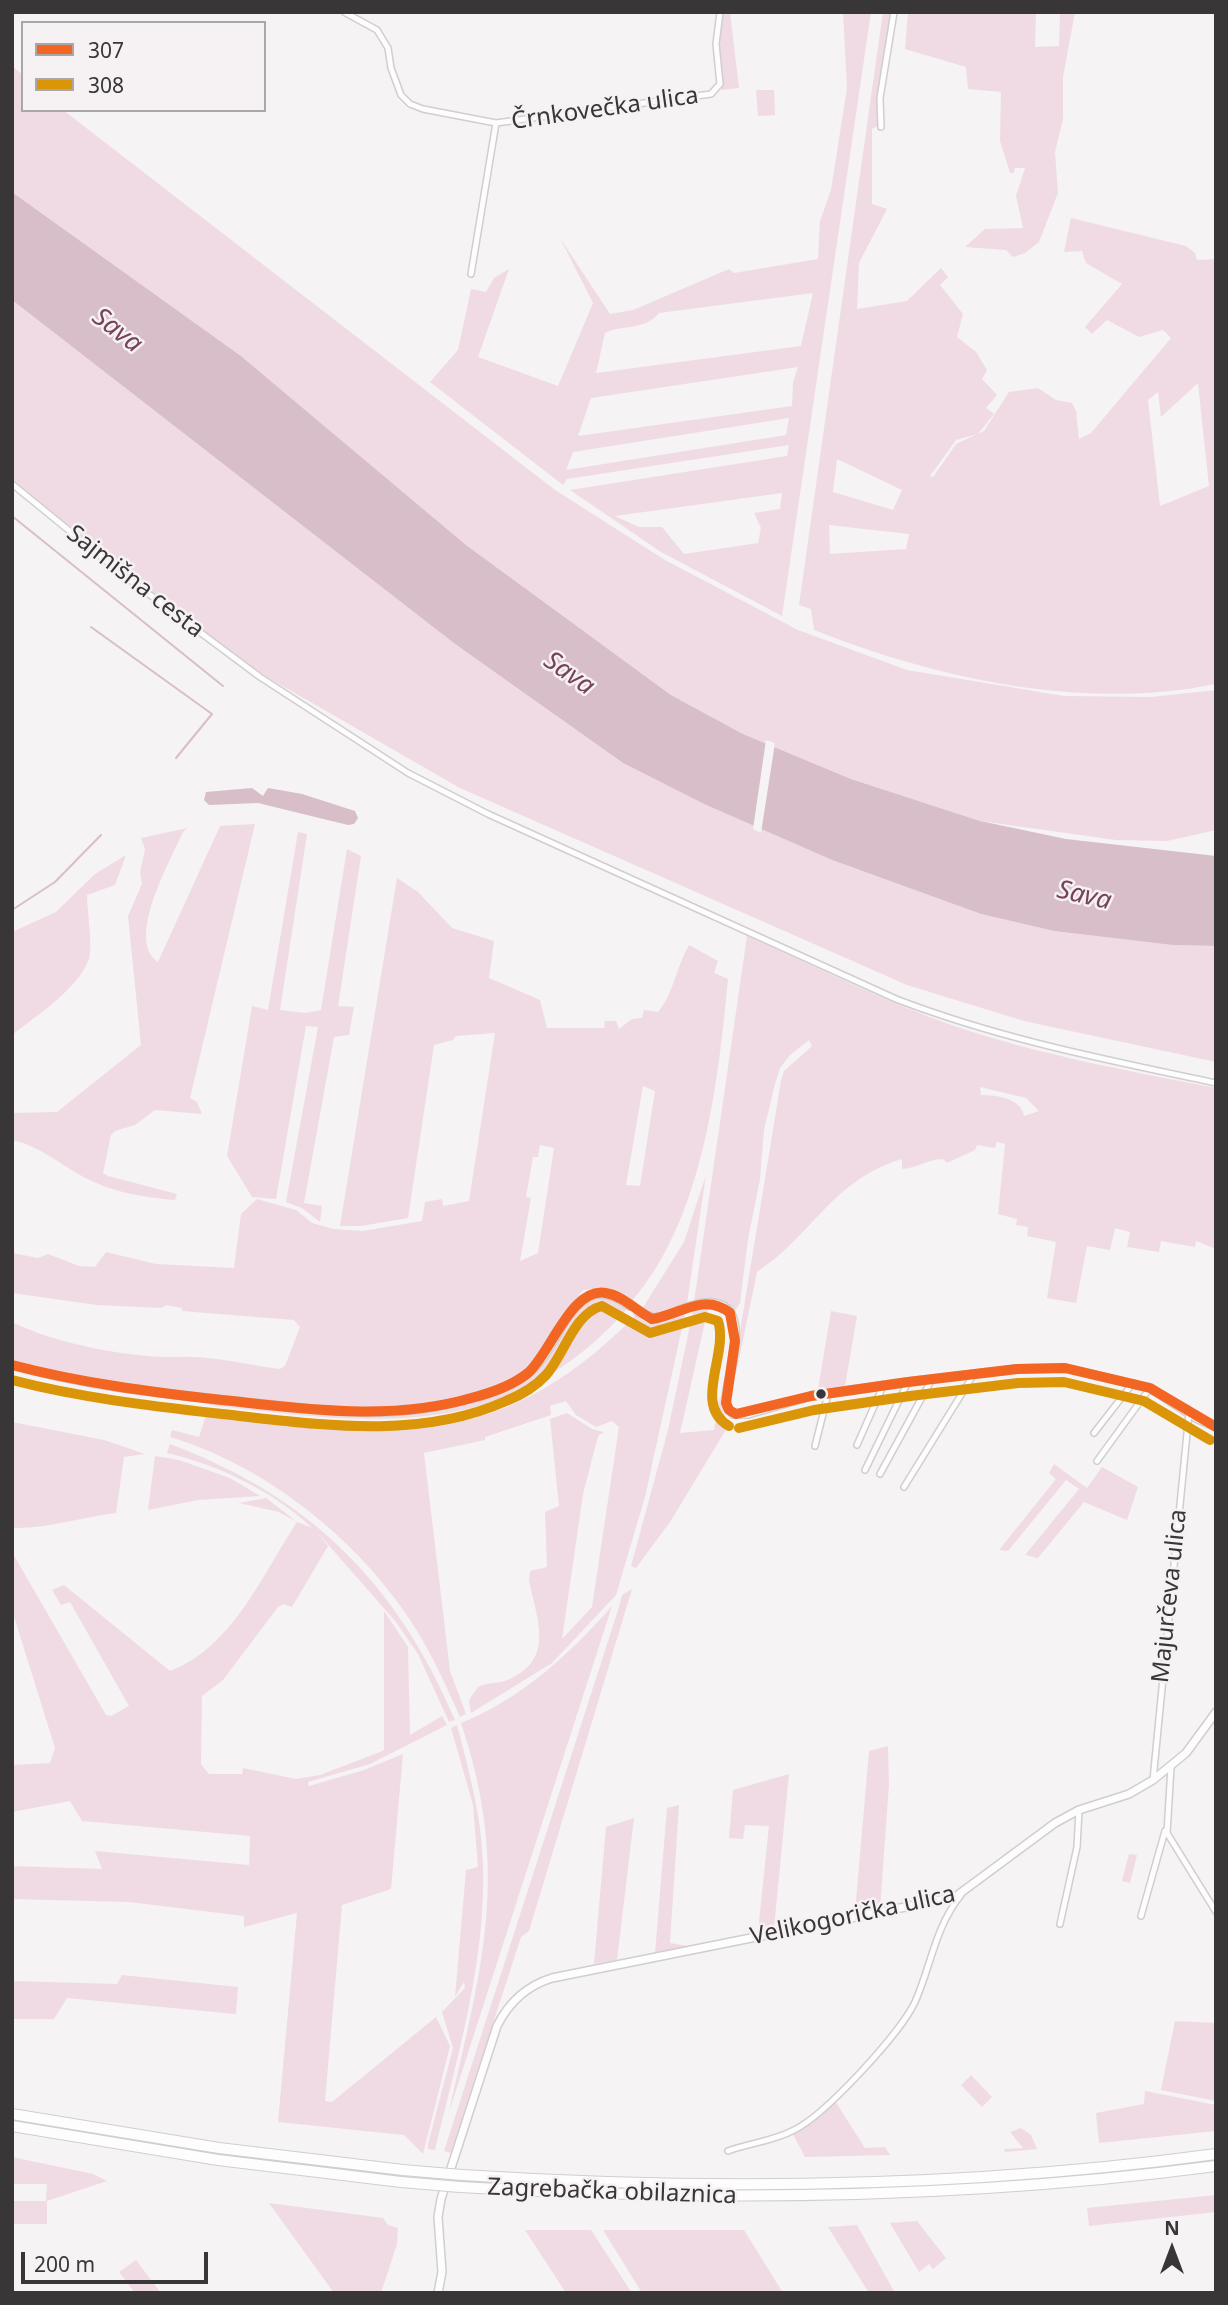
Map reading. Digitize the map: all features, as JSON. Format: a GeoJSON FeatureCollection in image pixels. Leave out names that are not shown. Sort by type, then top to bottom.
{"type":"FeatureCollection","features":[{"type":"Feature","properties":{"kind":"highway","name":"Zagrebačka obilaznica"},"geometry":{"type":"LineString","coordinates":[[12,2114],[219,2148],[403,2170],[636,2183],[822,2184],[997,2176],[1216,2154]]}},
{"type":"Feature","properties":{"kind":"highway","name":"Zagrebačka obilaznica"},"geometry":{"type":"LineString","coordinates":[[12,2126],[218,2160],[401,2182],[636,2196],[835,2195],[998,2187],[1216,2166]]}},
{"type":"Feature","properties":{"kind":"main road"},"geometry":{"type":"LineString","coordinates":[[12,1365],[108,1387],[341,1411],[419,1410],[492,1392],[527,1374],[541,1360],[573,1309],[586,1296],[606,1293],[630,1306]]}},
{"type":"Feature","properties":{"kind":"main road"},"geometry":{"type":"LineString","coordinates":[[638,1312],[656,1319],[697,1304],[718,1305],[735,1321],[736,1334],[726,1398],[729,1410],[736,1414],[828,1394],[908,1382],[974,1374],[1065,1368],[1134,1382],[1150,1388],[1216,1427]]}},
{"type":"Feature","properties":{"kind":"main road","name":"Velikogorička ulica"},"geometry":{"type":"LineString","coordinates":[[438,2293],[442,2272],[438,2217],[441,2199],[502,2016],[514,2000],[541,1982],[936,1902],[961,1894],[1028,1842],[1079,1810],[1129,1794],[1153,1780],[1191,1747],[1216,1712]]}},
{"type":"Feature","properties":{"kind":"street","name":"Črnkovečka ulica"},"geometry":{"type":"LineString","coordinates":[[344,12],[372,25],[382,35],[388,48],[397,87],[411,104],[496,123],[711,94],[720,84],[716,44],[720,12]]}},
{"type":"Feature","properties":{"kind":"street"},"geometry":{"type":"LineString","coordinates":[[881,127],[880,98],[894,12]]}},
{"type":"Feature","properties":{"kind":"street","name":"Črnkovečka ulica"},"geometry":{"type":"LineString","coordinates":[[471,274],[496,123]]}},
{"type":"Feature","properties":{"kind":"street","name":"Sajmišna cesta"},"geometry":{"type":"LineString","coordinates":[[12,484],[126,577],[260,677],[380,756],[463,802],[896,999],[1019,1041],[1216,1083]]}},
{"type":"Feature","properties":{"kind":"street"},"geometry":{"type":"LineString","coordinates":[[904,1487],[974,1374]]}},
{"type":"Feature","properties":{"kind":"street"},"geometry":{"type":"LineString","coordinates":[[880,1474],[932,1380]]}},
{"type":"Feature","properties":{"kind":"street"},"geometry":{"type":"LineString","coordinates":[[865,1470],[908,1382]]}},
{"type":"Feature","properties":{"kind":"street"},"geometry":{"type":"LineString","coordinates":[[1094,1433],[1134,1382]]}},
{"type":"Feature","properties":{"kind":"street"},"geometry":{"type":"LineString","coordinates":[[857,1446],[883,1386]]}},
{"type":"Feature","properties":{"kind":"street"},"geometry":{"type":"LineString","coordinates":[[1097,1461],[1150,1388]]}},
{"type":"Feature","properties":{"kind":"street"},"geometry":{"type":"LineString","coordinates":[[815,1446],[828,1394]]}},
{"type":"Feature","properties":{"kind":"street","name":"Majurčeva ulica"},"geometry":{"type":"LineString","coordinates":[[1153,1780],[1189,1413]]}},
{"type":"Feature","properties":{"kind":"street"},"geometry":{"type":"LineString","coordinates":[[1141,1916],[1166,1828],[1171,1767]]}},
{"type":"Feature","properties":{"kind":"street"},"geometry":{"type":"LineString","coordinates":[[1060,1924],[1077,1847],[1079,1810]]}},
{"type":"Feature","properties":{"kind":"street"},"geometry":{"type":"LineString","coordinates":[[1166,1828],[1216,1912]]}},
{"type":"Feature","properties":{"kind":"street"},"geometry":{"type":"LineString","coordinates":[[728,2151],[785,2134],[804,2125],[886,2042],[914,2004],[944,1920],[961,1894]]}},
{"type":"Feature","properties":{"kind":"shaded area"},"geometry":{"type":"Polygon","coordinates":[[[724,12],[730,12],[739,88],[722,90],[718,33],[724,12]]]}},
{"type":"Feature","properties":{"kind":"shaded area"},"geometry":{"type":"Polygon","coordinates":[[[843,12],[871,12],[782,616],[661,552],[570,490],[787,456],[789,445],[567,479],[563,485],[430,382],[458,350],[471,289],[486,292],[494,278],[509,269],[478,357],[558,386],[593,303],[560,238],[610,314],[633,310],[729,269],[734,273],[818,259],[820,221],[831,190],[847,88],[843,12]],[[813,293],[659,313],[640,325],[605,333],[596,373],[801,346],[813,293]],[[798,367],[591,398],[578,436],[792,406],[793,382],[798,367]],[[789,418],[573,452],[566,470],[786,435],[789,418]],[[782,493],[615,516],[639,527],[662,527],[684,554],[758,543],[761,528],[754,513],[780,509],[782,493]]]}},
{"type":"Feature","properties":{"kind":"shaded area"},"geometry":{"type":"Polygon","coordinates":[[[883,12],[892,12],[878,126],[872,129],[872,204],[887,209],[859,263],[857,309],[907,301],[941,268],[948,277],[940,285],[963,314],[957,337],[976,352],[987,370],[982,379],[997,395],[986,408],[994,414],[978,434],[984,431],[1009,392],[1038,388],[1056,400],[1072,403],[1076,411],[1079,439],[1091,433],[1171,338],[1163,330],[1139,337],[1107,320],[1092,334],[1085,327],[1122,284],[1086,263],[1082,251],[1064,252],[1071,218],[1186,246],[1195,253],[1197,260],[1216,259],[1216,684],[1115,694],[1012,686],[910,663],[814,630],[811,609],[799,605],[883,12]],[[1198,383],[1161,417],[1158,392],[1148,400],[1160,506],[1209,486],[1198,383]],[[977,434],[956,440],[930,476],[933,477],[956,444],[977,434]],[[837,459],[833,492],[893,510],[902,490],[837,459]],[[829,525],[830,554],[906,549],[909,534],[829,525]]]}},
{"type":"Feature","properties":{"kind":"shaded area"},"geometry":{"type":"Polygon","coordinates":[[[908,12],[1036,12],[1035,47],[1059,46],[1060,12],[1075,12],[1063,77],[1063,119],[1055,152],[1058,193],[1039,242],[1025,253],[1013,257],[1006,250],[965,247],[985,229],[1023,228],[1016,196],[1025,168],[1015,168],[1014,173],[1010,173],[1000,141],[1001,92],[968,89],[966,67],[905,49],[908,12]]]}},
{"type":"Feature","properties":{"kind":"shaded area"},"geometry":{"type":"Polygon","coordinates":[[[12,66],[21,73],[21,112],[66,112],[555,490],[665,560],[798,630],[907,670],[1064,696],[1151,697],[1216,690],[1216,830],[1167,841],[1116,840],[980,821],[851,779],[743,734],[671,695],[466,545],[241,356],[12,192],[12,66]]]}},
{"type":"Feature","properties":{"kind":"shaded area"},"geometry":{"type":"Polygon","coordinates":[[[756,90],[774,90],[775,115],[758,116],[756,90]]]}},
{"type":"Feature","properties":{"kind":"shaded area"},"geometry":{"type":"Polygon","coordinates":[[[12,300],[455,644],[623,763],[704,804],[832,860],[981,914],[1054,931],[1172,945],[1216,946],[1216,1062],[1024,1021],[907,985],[460,788],[267,677],[129,576],[12,479],[12,300]]]}},
{"type":"Feature","properties":{"kind":"shaded area"},"geometry":{"type":"Polygon","coordinates":[[[255,824],[190,1098],[197,1102],[202,1114],[155,1110],[135,1125],[115,1131],[111,1135],[103,1173],[177,1194],[175,1200],[138,1195],[103,1186],[39,1150],[12,1140],[12,1113],[57,1112],[141,1045],[128,916],[142,884],[140,872],[145,849],[141,838],[188,828],[183,832],[161,880],[148,919],[146,936],[149,951],[158,962],[220,826],[255,824]]]}},
{"type":"Feature","properties":{"kind":"shaded area"},"geometry":{"type":"Polygon","coordinates":[[[298,832],[307,834],[280,1010],[305,1013],[321,1010],[347,849],[361,856],[338,1006],[354,1007],[349,1035],[334,1037],[304,1203],[322,1206],[320,1222],[302,1208],[286,1202],[318,1027],[306,1026],[276,1199],[252,1197],[227,1156],[252,1006],[268,1010],[298,832]]]}},
{"type":"Feature","properties":{"kind":"shaded area"},"geometry":{"type":"Polygon","coordinates":[[[126,855],[115,885],[87,895],[90,953],[84,970],[55,1001],[12,1035],[12,932],[56,912],[95,874],[126,855]]]}},
{"type":"Feature","properties":{"kind":"shaded area"},"geometry":{"type":"Polygon","coordinates":[[[397,878],[418,892],[452,928],[494,941],[489,978],[540,1000],[547,1028],[604,1028],[605,1021],[616,1021],[619,1029],[632,1019],[642,1018],[644,1010],[658,1012],[668,997],[689,945],[718,961],[714,973],[728,979],[719,1062],[703,1149],[675,1232],[655,1269],[631,1302],[610,1288],[583,1290],[545,1348],[515,1377],[480,1393],[443,1403],[366,1409],[288,1403],[111,1381],[62,1373],[12,1360],[12,1322],[50,1337],[116,1352],[160,1357],[204,1357],[280,1369],[285,1366],[300,1327],[294,1320],[182,1311],[182,1308],[166,1305],[162,1308],[97,1305],[12,1293],[12,1253],[38,1258],[48,1254],[79,1266],[95,1267],[106,1252],[156,1264],[234,1268],[241,1214],[257,1199],[296,1210],[312,1223],[333,1229],[363,1231],[422,1221],[425,1202],[442,1199],[443,1206],[469,1201],[495,1033],[456,1036],[453,1040],[434,1045],[408,1218],[361,1226],[340,1226],[397,878]],[[643,1086],[626,1185],[640,1186],[655,1091],[643,1086]],[[540,1145],[538,1157],[533,1157],[526,1197],[531,1198],[520,1261],[538,1253],[554,1148],[540,1145]]]}},
{"type":"Feature","properties":{"kind":"shaded area"},"geometry":{"type":"Polygon","coordinates":[[[747,936],[877,995],[957,1027],[1053,1054],[1216,1088],[1216,1249],[1196,1241],[1195,1247],[1161,1241],[1159,1252],[1127,1247],[1130,1232],[1115,1228],[1110,1250],[1087,1246],[1076,1303],[1047,1298],[1056,1242],[1027,1236],[1028,1227],[1016,1225],[1017,1219],[998,1214],[1005,1144],[997,1142],[995,1148],[977,1145],[975,1150],[947,1163],[943,1159],[937,1159],[902,1169],[902,1159],[878,1168],[840,1194],[793,1242],[757,1272],[736,1374],[733,1374],[781,1081],[784,1071],[812,1046],[809,1040],[790,1055],[780,1068],[775,1084],[764,1130],[760,1179],[748,1239],[740,1303],[735,1311],[720,1301],[694,1302],[747,936]],[[980,1087],[981,1095],[1013,1101],[1024,1116],[1039,1111],[1026,1098],[980,1087]]]}},
{"type":"Feature","properties":{"kind":"shaded area"},"geometry":{"type":"Polygon","coordinates":[[[706,1175],[687,1303],[664,1312],[647,1312],[642,1309],[684,1242],[706,1175]]]}},
{"type":"Feature","properties":{"kind":"shaded area"},"geometry":{"type":"Polygon","coordinates":[[[605,1296],[628,1308],[582,1352],[534,1384],[485,1404],[434,1415],[381,1419],[326,1417],[209,1405],[210,1400],[333,1412],[374,1413],[455,1405],[494,1393],[532,1374],[551,1354],[580,1308],[591,1300],[605,1296]]]}},
{"type":"Feature","properties":{"kind":"shaded area"},"geometry":{"type":"Polygon","coordinates":[[[708,1308],[680,1433],[714,1430],[720,1396],[727,1428],[670,1522],[636,1568],[631,1566],[668,1430],[693,1311],[708,1308]]]}},
{"type":"Feature","properties":{"kind":"shaded area"},"geometry":{"type":"Polygon","coordinates":[[[831,1311],[857,1316],[845,1386],[818,1389],[831,1311]]]}},
{"type":"Feature","properties":{"kind":"shaded area"},"geometry":{"type":"Polygon","coordinates":[[[685,1314],[645,1497],[616,1595],[552,1663],[471,1713],[469,1700],[478,1687],[510,1679],[524,1670],[538,1649],[538,1623],[529,1580],[530,1571],[547,1567],[545,1512],[559,1506],[550,1419],[567,1413],[592,1429],[604,1432],[598,1436],[583,1494],[562,1639],[592,1607],[619,1427],[612,1421],[596,1427],[576,1415],[566,1401],[550,1406],[551,1415],[485,1437],[485,1440],[424,1453],[450,1671],[466,1714],[460,1717],[415,1627],[396,1600],[350,1547],[324,1523],[266,1481],[202,1448],[170,1437],[172,1430],[199,1437],[206,1415],[330,1428],[385,1430],[436,1426],[486,1415],[535,1393],[585,1361],[636,1315],[654,1324],[685,1314]]]}},
{"type":"Feature","properties":{"kind":"shaded area"},"geometry":{"type":"Polygon","coordinates":[[[12,1422],[104,1440],[145,1454],[124,1457],[116,1513],[39,1527],[12,1528],[12,1422]]]}},
{"type":"Feature","properties":{"kind":"shaded area"},"geometry":{"type":"Polygon","coordinates":[[[170,1444],[220,1465],[265,1490],[306,1518],[343,1550],[376,1586],[405,1626],[432,1671],[455,1720],[449,1722],[418,1654],[396,1622],[317,1532],[328,1546],[292,1607],[284,1604],[278,1607],[223,1680],[202,1696],[201,1764],[209,1774],[242,1774],[243,1768],[296,1779],[320,1775],[380,1752],[384,1750],[384,1611],[408,1647],[410,1735],[442,1716],[447,1725],[370,1764],[308,1782],[309,1786],[364,1770],[403,1754],[391,1889],[342,1905],[325,2101],[332,2102],[436,2017],[450,2046],[423,2154],[404,2135],[278,2122],[297,1913],[244,1927],[244,1916],[129,1902],[12,1899],[12,1866],[102,1869],[95,1851],[249,1865],[250,1836],[82,1821],[70,1801],[12,1812],[12,1765],[50,1763],[55,1748],[12,1610],[12,1552],[106,1715],[111,1716],[129,1706],[70,1602],[61,1605],[52,1590],[64,1585],[170,1671],[192,1660],[229,1627],[297,1522],[312,1528],[281,1503],[244,1481],[205,1464],[167,1453],[170,1444]]]}},
{"type":"Feature","properties":{"kind":"shaded area"},"geometry":{"type":"Polygon","coordinates":[[[155,1456],[179,1460],[230,1478],[260,1496],[198,1500],[148,1510],[155,1456]]]}},
{"type":"Feature","properties":{"kind":"shaded area"},"geometry":{"type":"Polygon","coordinates":[[[1054,1464],[1087,1488],[1102,1467],[1138,1487],[1127,1520],[1084,1502],[1038,1558],[1025,1555],[1079,1489],[1066,1480],[1008,1551],[999,1550],[1056,1479],[1049,1473],[1054,1464]]]}},
{"type":"Feature","properties":{"kind":"shaded area"},"geometry":{"type":"Polygon","coordinates":[[[266,1498],[297,1522],[279,1512],[239,1503],[266,1498]]]}},
{"type":"Feature","properties":{"kind":"shaded area"},"geometry":{"type":"Polygon","coordinates":[[[632,1589],[529,1931],[521,1937],[451,2153],[444,2151],[622,1595],[632,1589]]]}},
{"type":"Feature","properties":{"kind":"shaded area"},"geometry":{"type":"Polygon","coordinates":[[[612,1606],[449,2112],[480,1964],[488,1873],[485,1826],[476,1777],[461,1723],[504,1701],[543,1674],[612,1606]]]}},
{"type":"Feature","properties":{"kind":"shaded area"},"geometry":{"type":"Polygon","coordinates":[[[457,1725],[480,1830],[483,1902],[475,1973],[461,2045],[435,2150],[428,2149],[428,2144],[453,2048],[442,2012],[465,1988],[464,1982],[455,1997],[466,1870],[478,1867],[473,1805],[451,1728],[457,1725]]]}},
{"type":"Feature","properties":{"kind":"shaded area"},"geometry":{"type":"Polygon","coordinates":[[[888,1746],[889,1784],[880,1908],[855,1912],[869,1751],[888,1746]]]}},
{"type":"Feature","properties":{"kind":"shaded area"},"geometry":{"type":"Polygon","coordinates":[[[789,1774],[774,1928],[758,1931],[769,1826],[745,1825],[743,1839],[729,1838],[733,1790],[789,1774]]]}},
{"type":"Feature","properties":{"kind":"shaded area"},"geometry":{"type":"Polygon","coordinates":[[[679,1805],[670,1943],[688,1946],[655,1953],[667,1808],[679,1805]]]}},
{"type":"Feature","properties":{"kind":"shaded area"},"geometry":{"type":"Polygon","coordinates":[[[634,1818],[617,1960],[594,1964],[606,1827],[634,1818]]]}},
{"type":"Feature","properties":{"kind":"shaded area"},"geometry":{"type":"Polygon","coordinates":[[[1129,1854],[1137,1855],[1130,1883],[1122,1881],[1129,1854]]]}},
{"type":"Feature","properties":{"kind":"shaded area"},"geometry":{"type":"Polygon","coordinates":[[[122,1975],[238,1987],[236,2014],[67,1998],[54,2019],[12,2019],[12,1981],[117,1984],[122,1975]]]}},
{"type":"Feature","properties":{"kind":"shaded area"},"geometry":{"type":"Polygon","coordinates":[[[1175,2021],[1216,2023],[1216,2101],[1161,2090],[1175,2021]]]}},
{"type":"Feature","properties":{"kind":"shaded area"},"geometry":{"type":"Polygon","coordinates":[[[971,2075],[992,2097],[982,2107],[961,2085],[971,2075]]]}},
{"type":"Feature","properties":{"kind":"shaded area"},"geometry":{"type":"Polygon","coordinates":[[[1145,2091],[1216,2105],[1216,2131],[1099,2143],[1096,2113],[1144,2104],[1145,2091]]]}},
{"type":"Feature","properties":{"kind":"shaded area"},"geometry":{"type":"Polygon","coordinates":[[[835,2101],[865,2148],[885,2147],[890,2155],[805,2157],[793,2134],[835,2101]]]}},
{"type":"Feature","properties":{"kind":"shaded area"},"geometry":{"type":"Polygon","coordinates":[[[1021,2128],[1031,2135],[1037,2149],[1005,2152],[1004,2149],[1023,2148],[1010,2132],[1021,2128]]]}},
{"type":"Feature","properties":{"kind":"shaded area"},"geometry":{"type":"Polygon","coordinates":[[[12,2157],[93,2174],[107,2181],[47,2201],[47,2224],[12,2224],[12,2201],[46,2201],[47,2184],[12,2184],[12,2157]]]}},
{"type":"Feature","properties":{"kind":"shaded area"},"geometry":{"type":"Polygon","coordinates":[[[1216,2195],[1216,2212],[1089,2226],[1087,2208],[1216,2195]]]}},
{"type":"Feature","properties":{"kind":"shaded area"},"geometry":{"type":"Polygon","coordinates":[[[269,2203],[383,2218],[388,2225],[398,2228],[397,2244],[381,2293],[334,2293],[269,2203]]]}},
{"type":"Feature","properties":{"kind":"shaded area"},"geometry":{"type":"Polygon","coordinates":[[[917,2221],[946,2258],[933,2269],[929,2264],[919,2272],[890,2223],[917,2221]]]}},
{"type":"Feature","properties":{"kind":"shaded area"},"geometry":{"type":"Polygon","coordinates":[[[857,2225],[895,2293],[869,2293],[828,2227],[857,2225]]]}},
{"type":"Feature","properties":{"kind":"shaded area"},"geometry":{"type":"Polygon","coordinates":[[[525,2230],[591,2230],[632,2293],[566,2293],[525,2230]]]}},
{"type":"Feature","properties":{"kind":"shaded area"},"geometry":{"type":"Polygon","coordinates":[[[603,2230],[744,2230],[783,2293],[642,2293],[603,2230]]]}},
{"type":"Feature","properties":{"kind":"shaded area"},"geometry":{"type":"Polygon","coordinates":[[[136,2260],[161,2293],[135,2293],[119,2272],[136,2260]]]}},
{"type":"Feature","properties":{"kind":"water","name":"Sava"},"geometry":{"type":"Polygon","coordinates":[[[12,192],[241,356],[466,545],[671,695],[743,734],[851,779],[980,821],[1066,839],[1216,856],[1216,946],[1172,945],[1054,931],[981,914],[832,860],[704,804],[623,763],[455,644],[12,300],[12,192]]]}},
{"type":"Feature","properties":{"kind":"water"},"geometry":{"type":"Polygon","coordinates":[[[252,788],[263,796],[268,788],[302,794],[355,811],[358,818],[354,824],[348,825],[258,803],[209,805],[204,800],[206,792],[252,788]]]}},
{"type":"Feature","properties":{"kind":"pier"},"geometry":{"type":"Polygon","coordinates":[[[766,740],[775,743],[761,833],[753,829],[766,740]]]}},
{"type":"Feature","properties":{"kind":"waterway"},"geometry":{"type":"LineString","coordinates":[[12,516],[223,686]]}},
{"type":"Feature","properties":{"kind":"waterway"},"geometry":{"type":"LineString","coordinates":[[91,627],[212,714],[176,758]]}},
{"type":"Feature","properties":{"kind":"waterway"},"geometry":{"type":"LineString","coordinates":[[12,910],[55,882],[101,835]]}},
{"type":"Feature","properties":{"kind":"transit line","name":"307"},"geometry":{"type":"LineString","coordinates":[[12,1365],[116,1386],[222,1400],[317,1410],[412,1409],[475,1397],[516,1381],[536,1364],[572,1310],[594,1294],[606,1293],[624,1300],[652,1319],[701,1305],[720,1307],[730,1313],[735,1341],[726,1403],[729,1410],[736,1414]]}},
{"type":"Feature","properties":{"kind":"transit line","name":"308"},"geometry":{"type":"LineString","coordinates":[[12,1380],[117,1401],[294,1422],[366,1426],[437,1421],[472,1413],[512,1399],[532,1387],[552,1367],[584,1317],[602,1306],[650,1333],[705,1317],[718,1321],[720,1334],[712,1392],[713,1405],[718,1417],[729,1426]]}},
{"type":"Feature","properties":{"kind":"transit line","name":"307"},"geometry":{"type":"LineString","coordinates":[[736,1414],[811,1396],[908,1382],[1017,1369],[1065,1368],[1150,1388],[1216,1427]]}},
{"type":"Feature","properties":{"kind":"transit line","name":"308"},"geometry":{"type":"LineString","coordinates":[[739,1428],[814,1410],[910,1396],[1018,1383],[1064,1382],[1144,1401],[1210,1440]]}}]}
